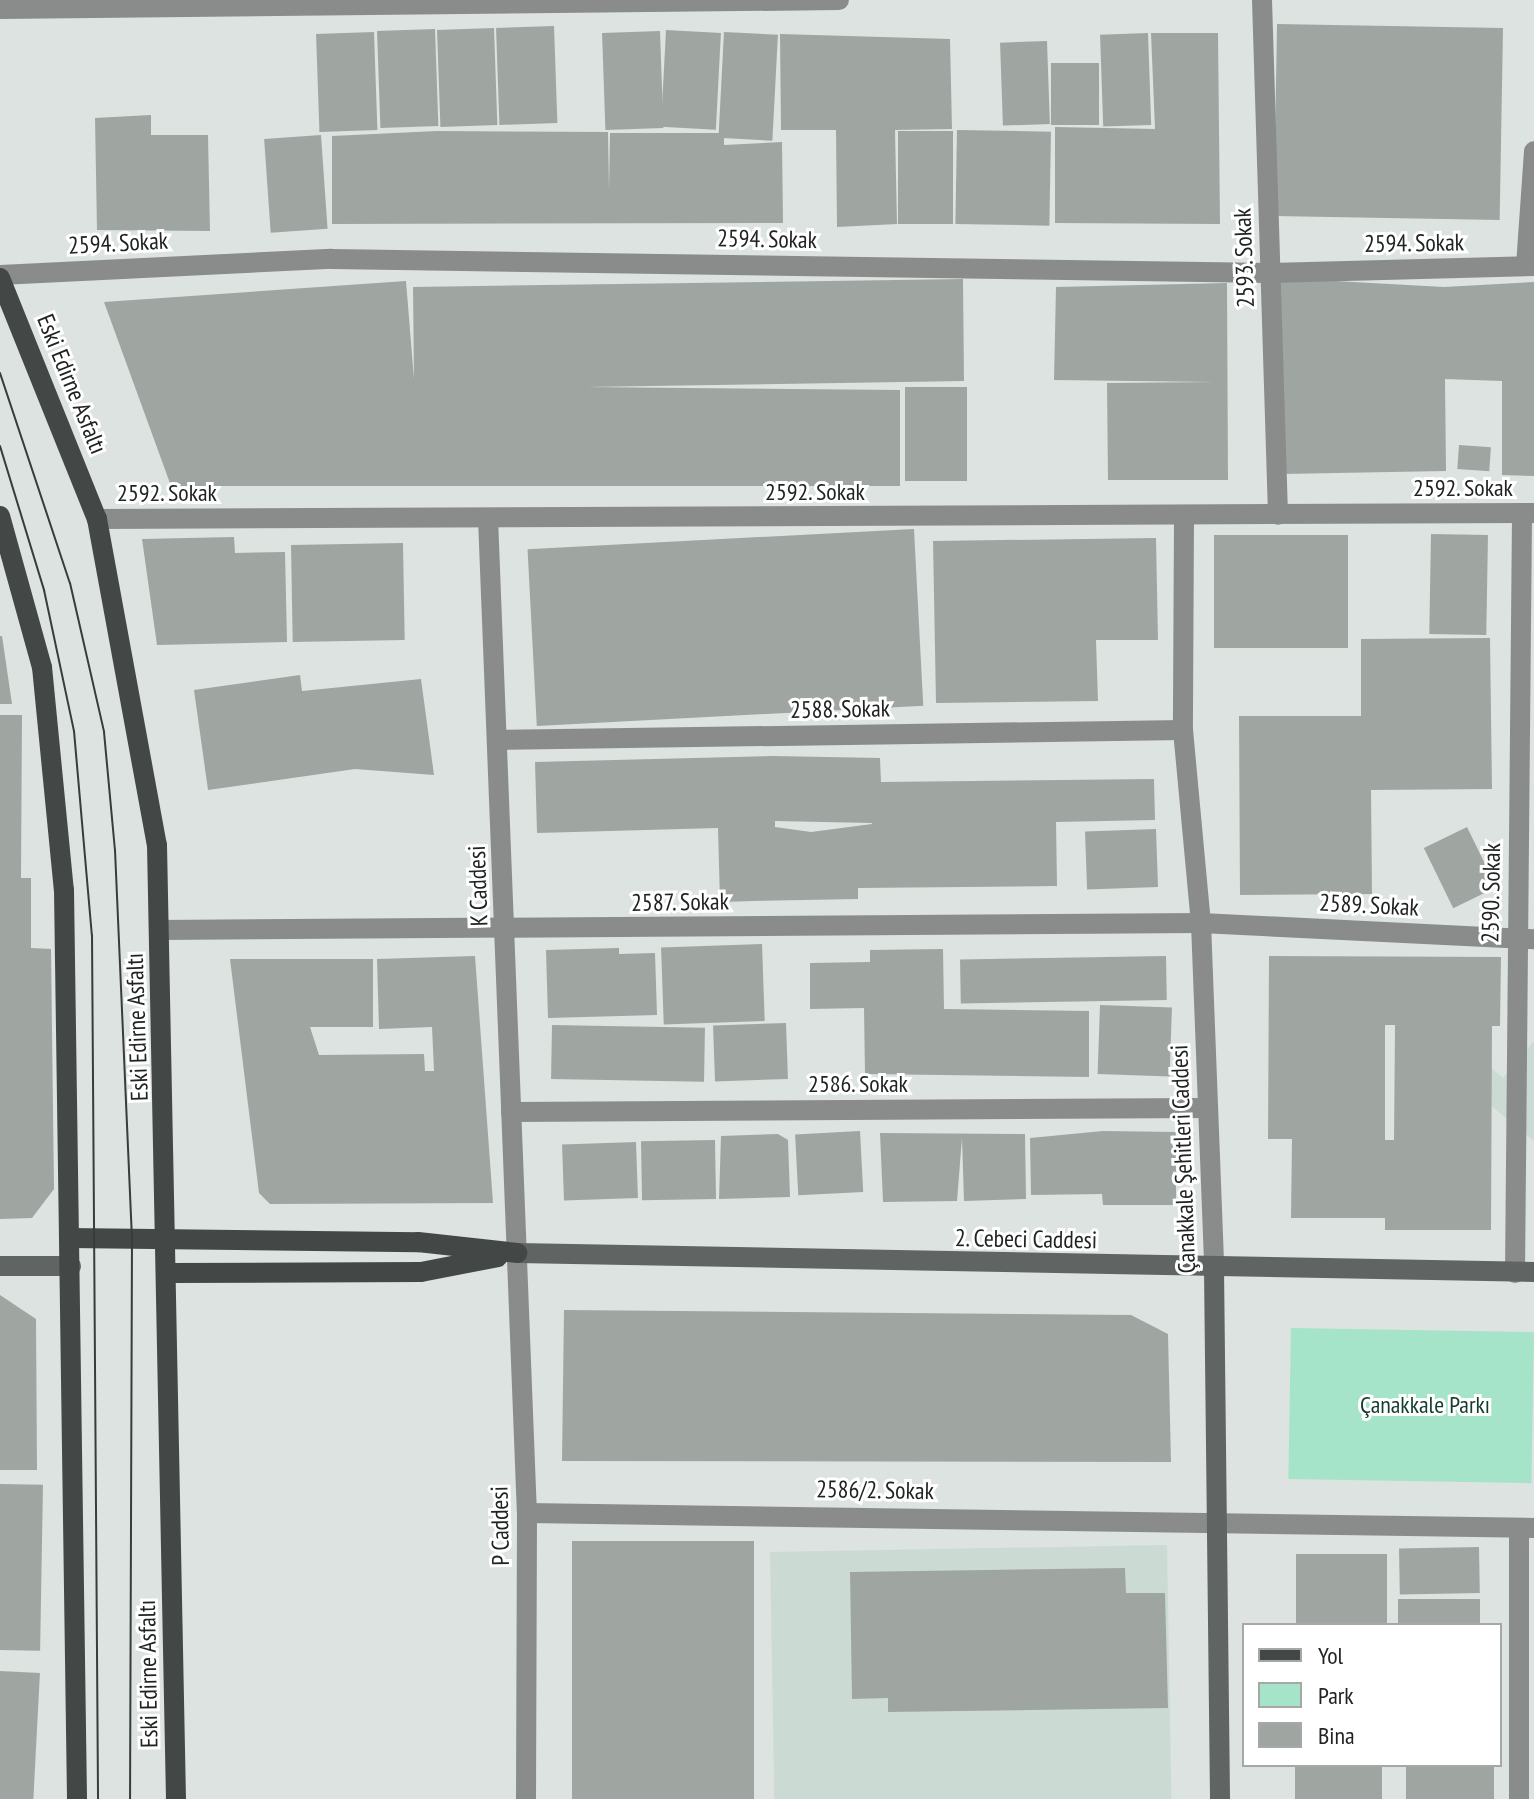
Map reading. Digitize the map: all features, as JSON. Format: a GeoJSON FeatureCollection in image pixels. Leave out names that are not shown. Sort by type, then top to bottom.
{"type":"FeatureCollection","features":[{"type":"Feature","properties":{"kind":"main road","name":"Eski Edirne Asfaltı"},"geometry":{"type":"LineString","coordinates":[[0,277],[97,519],[157,845],[170,1239],[176,1799]]}},
{"type":"Feature","properties":{"kind":"main road"},"geometry":{"type":"LineString","coordinates":[[0,516],[9,566],[42,667],[64,890],[77,1799]]}},
{"type":"Feature","properties":{"kind":"main road"},"geometry":{"type":"LineString","coordinates":[[70,1238],[418,1242],[517,1253]]}},
{"type":"Feature","properties":{"kind":"main road"},"geometry":{"type":"LineString","coordinates":[[170,1273],[421,1272],[517,1253]]}},
{"type":"Feature","properties":{"kind":"main road","name":"2. Cebeci Caddesi"},"geometry":{"type":"LineString","coordinates":[[517,1253],[1524,1273]]}},
{"type":"Feature","properties":{"kind":"main road"},"geometry":{"type":"LineString","coordinates":[[0,1266],[71,1266]]}},
{"type":"Feature","properties":{"kind":"main road","name":"Çanakkale Şehitleri Caddesi"},"geometry":{"type":"LineString","coordinates":[[1214,1269],[1222,1520],[1220,1799]]}},
{"type":"Feature","properties":{"kind":"street"},"geometry":{"type":"LineString","coordinates":[[0,9],[839,0]]}},
{"type":"Feature","properties":{"kind":"street","name":"2593. Sokak"},"geometry":{"type":"LineString","coordinates":[[1262,0],[1278,515]]}},
{"type":"Feature","properties":{"kind":"street"},"geometry":{"type":"LineString","coordinates":[[1530,266],[1534,151]]}},
{"type":"Feature","properties":{"kind":"street","name":"2594. Sokak"},"geometry":{"type":"LineString","coordinates":[[0,277],[332,259],[1270,273],[1530,266]]}},
{"type":"Feature","properties":{"kind":"street","name":"2592. Sokak"},"geometry":{"type":"LineString","coordinates":[[97,519],[1184,518],[1528,513]]}},
{"type":"Feature","properties":{"kind":"street","name":"2590. Sokak"},"geometry":{"type":"LineString","coordinates":[[1524,1273],[1528,513]]}},
{"type":"Feature","properties":{"kind":"street","name":"K Caddesi"},"geometry":{"type":"LineString","coordinates":[[488,518],[517,1253]]}},
{"type":"Feature","properties":{"kind":"street","name":"Çanakkale Şehitleri Caddesi"},"geometry":{"type":"LineString","coordinates":[[1184,518],[1183,730],[1201,923],[1214,1269]]}},
{"type":"Feature","properties":{"kind":"street","name":"2588. Sokak"},"geometry":{"type":"LineString","coordinates":[[498,740],[1183,730]]}},
{"type":"Feature","properties":{"kind":"street","name":"2589. Sokak"},"geometry":{"type":"LineString","coordinates":[[1201,923],[1525,939]]}},
{"type":"Feature","properties":{"kind":"street","name":"2587. Sokak"},"geometry":{"type":"LineString","coordinates":[[160,930],[1201,923]]}},
{"type":"Feature","properties":{"kind":"street","name":"2586. Sokak"},"geometry":{"type":"LineString","coordinates":[[511,1112],[1206,1108]]}},
{"type":"Feature","properties":{"kind":"street","name":"P Caddesi"},"geometry":{"type":"LineString","coordinates":[[517,1253],[527,1513],[526,1799]]}},
{"type":"Feature","properties":{"kind":"street","name":"2586/2. Sokak"},"geometry":{"type":"LineString","coordinates":[[527,1513],[1222,1520],[1526,1528]]}},
{"type":"Feature","properties":{"kind":"street"},"geometry":{"type":"LineString","coordinates":[[1519,1799],[1526,1528]]}},
{"type":"Feature","properties":{"kind":"shaded area"},"geometry":{"type":"Polygon","coordinates":[[[1534,1041],[1534,1141],[1442,1065],[1461,1043],[1503,1078],[1534,1041]]]}},
{"type":"Feature","properties":{"kind":"shaded area"},"geometry":{"type":"Polygon","coordinates":[[[1167,1545],[1171,1799],[774,1799],[770,1552],[1167,1545]]]}},
{"type":"Feature","properties":{"kind":"green space","name":"Çanakkale Parkı"},"geometry":{"type":"Polygon","coordinates":[[[1291,1328],[1534,1332],[1531,1483],[1288,1479],[1291,1328]]]}},
{"type":"Feature","properties":{"kind":"building"},"geometry":{"type":"Polygon","coordinates":[[[1277,24],[1503,28],[1500,220],[1274,216],[1277,24]]]}},
{"type":"Feature","properties":{"kind":"building"},"geometry":{"type":"Polygon","coordinates":[[[554,26],[557,123],[499,125],[496,28],[554,26]]]}},
{"type":"Feature","properties":{"kind":"building"},"geometry":{"type":"Polygon","coordinates":[[[494,28],[497,125],[440,127],[437,30],[494,28]]]}},
{"type":"Feature","properties":{"kind":"building"},"geometry":{"type":"Polygon","coordinates":[[[435,29],[438,126],[380,128],[377,31],[435,29]]]}},
{"type":"Feature","properties":{"kind":"building"},"geometry":{"type":"Polygon","coordinates":[[[666,30],[721,33],[716,130],[661,127],[666,30]]]}},
{"type":"Feature","properties":{"kind":"building"},"geometry":{"type":"Polygon","coordinates":[[[660,31],[663,128],[605,130],[602,33],[660,31]]]}},
{"type":"Feature","properties":{"kind":"building"},"geometry":{"type":"Polygon","coordinates":[[[374,32],[377,130],[319,132],[316,34],[374,32]]]}},
{"type":"Feature","properties":{"kind":"building"},"geometry":{"type":"Polygon","coordinates":[[[724,32],[778,35],[772,141],[718,138],[724,32]]]}},
{"type":"Feature","properties":{"kind":"building"},"geometry":{"type":"Polygon","coordinates":[[[1148,33],[1151,125],[1103,127],[1100,35],[1148,33]]]}},
{"type":"Feature","properties":{"kind":"building"},"geometry":{"type":"Polygon","coordinates":[[[1151,33],[1218,33],[1220,224],[1055,223],[1055,127],[1155,129],[1151,33]]]}},
{"type":"Feature","properties":{"kind":"building"},"geometry":{"type":"Polygon","coordinates":[[[780,34],[950,39],[952,129],[895,130],[897,224],[837,227],[836,130],[781,130],[780,34]]]}},
{"type":"Feature","properties":{"kind":"building"},"geometry":{"type":"Polygon","coordinates":[[[1047,41],[1050,124],[1003,126],[1000,43],[1047,41]]]}},
{"type":"Feature","properties":{"kind":"building"},"geometry":{"type":"Polygon","coordinates":[[[1051,63],[1099,63],[1099,125],[1051,125],[1051,63]]]}},
{"type":"Feature","properties":{"kind":"building"},"geometry":{"type":"Polygon","coordinates":[[[151,115],[151,135],[208,135],[210,231],[97,230],[95,118],[151,115]]]}},
{"type":"Feature","properties":{"kind":"building"},"geometry":{"type":"Polygon","coordinates":[[[957,130],[1051,132],[1049,226],[955,224],[957,130]]]}},
{"type":"Feature","properties":{"kind":"building"},"geometry":{"type":"Polygon","coordinates":[[[437,131],[608,132],[609,190],[610,133],[724,133],[724,145],[782,142],[783,223],[332,224],[332,136],[437,131]]]}},
{"type":"Feature","properties":{"kind":"building"},"geometry":{"type":"Polygon","coordinates":[[[898,131],[953,131],[953,224],[898,224],[898,131]]]}},
{"type":"Feature","properties":{"kind":"building"},"geometry":{"type":"Polygon","coordinates":[[[321,135],[328,229],[271,233],[264,139],[321,135]]]}},
{"type":"Feature","properties":{"kind":"building"},"geometry":{"type":"Polygon","coordinates":[[[1280,278],[1444,287],[1534,282],[1534,476],[1502,475],[1502,381],[1445,379],[1446,471],[1282,474],[1280,278]]]}},
{"type":"Feature","properties":{"kind":"building"},"geometry":{"type":"Polygon","coordinates":[[[963,279],[964,381],[586,387],[900,390],[900,486],[171,486],[104,302],[406,281],[414,379],[413,287],[963,279]]]}},
{"type":"Feature","properties":{"kind":"building"},"geometry":{"type":"Polygon","coordinates":[[[1227,283],[1228,480],[1108,480],[1107,383],[1215,382],[1054,380],[1056,287],[1227,283]]]}},
{"type":"Feature","properties":{"kind":"building"},"geometry":{"type":"Polygon","coordinates":[[[905,387],[967,387],[967,481],[905,481],[905,387]]]}},
{"type":"Feature","properties":{"kind":"building"},"geometry":{"type":"Polygon","coordinates":[[[1459,445],[1491,447],[1489,471],[1457,469],[1459,445]]]}},
{"type":"Feature","properties":{"kind":"building"},"geometry":{"type":"Polygon","coordinates":[[[914,529],[923,706],[537,726],[528,549],[914,529]]]}},
{"type":"Feature","properties":{"kind":"building"},"geometry":{"type":"Polygon","coordinates":[[[1431,534],[1488,535],[1486,635],[1429,634],[1431,534]]]}},
{"type":"Feature","properties":{"kind":"building"},"geometry":{"type":"Polygon","coordinates":[[[1214,535],[1348,535],[1348,648],[1214,648],[1214,535]]]}},
{"type":"Feature","properties":{"kind":"building"},"geometry":{"type":"Polygon","coordinates":[[[234,537],[235,553],[285,552],[287,642],[157,645],[142,539],[234,537]]]}},
{"type":"Feature","properties":{"kind":"building"},"geometry":{"type":"Polygon","coordinates":[[[1156,538],[1158,640],[1096,640],[1098,701],[936,703],[933,541],[1156,538]]]}},
{"type":"Feature","properties":{"kind":"building"},"geometry":{"type":"Polygon","coordinates":[[[403,543],[405,640],[293,642],[291,545],[403,543]]]}},
{"type":"Feature","properties":{"kind":"building"},"geometry":{"type":"Polygon","coordinates":[[[2,636],[12,704],[0,704],[2,636]]]}},
{"type":"Feature","properties":{"kind":"building"},"geometry":{"type":"Polygon","coordinates":[[[1490,638],[1492,789],[1371,790],[1372,894],[1240,895],[1239,716],[1361,716],[1361,639],[1490,638]]]}},
{"type":"Feature","properties":{"kind":"building"},"geometry":{"type":"Polygon","coordinates":[[[300,675],[302,691],[421,679],[434,775],[355,769],[208,790],[194,690],[300,675]]]}},
{"type":"Feature","properties":{"kind":"building"},"geometry":{"type":"Polygon","coordinates":[[[0,715],[22,715],[21,878],[31,878],[31,948],[51,949],[54,1189],[32,1218],[0,1219],[0,715]]]}},
{"type":"Feature","properties":{"kind":"building"},"geometry":{"type":"Polygon","coordinates":[[[773,756],[880,758],[881,782],[1154,779],[1155,820],[1056,822],[1057,886],[858,888],[858,899],[720,902],[718,828],[537,833],[535,762],[773,756]],[[775,821],[775,827],[811,832],[872,823],[775,821]]]}},
{"type":"Feature","properties":{"kind":"building"},"geometry":{"type":"Polygon","coordinates":[[[1467,827],[1496,887],[1453,908],[1424,848],[1467,827]]]}},
{"type":"Feature","properties":{"kind":"building"},"geometry":{"type":"Polygon","coordinates":[[[1156,829],[1158,887],[1087,889],[1085,831],[1156,829]]]}},
{"type":"Feature","properties":{"kind":"building"},"geometry":{"type":"Polygon","coordinates":[[[762,944],[765,1021],[664,1024],[661,948],[762,944]]]}},
{"type":"Feature","properties":{"kind":"building"},"geometry":{"type":"Polygon","coordinates":[[[619,948],[619,954],[655,953],[657,1015],[548,1018],[546,950],[619,948]]]}},
{"type":"Feature","properties":{"kind":"building"},"geometry":{"type":"Polygon","coordinates":[[[943,949],[944,1009],[1089,1011],[1089,1077],[865,1074],[864,1008],[810,1009],[810,963],[870,962],[870,950],[943,949]]]}},
{"type":"Feature","properties":{"kind":"building"},"geometry":{"type":"Polygon","coordinates":[[[475,956],[493,1203],[270,1204],[259,1193],[230,959],[373,959],[373,1027],[310,1027],[319,1055],[424,1054],[425,1071],[434,1071],[432,1027],[379,1029],[377,959],[475,956]]]}},
{"type":"Feature","properties":{"kind":"building"},"geometry":{"type":"Polygon","coordinates":[[[1166,956],[1167,1000],[961,1004],[960,960],[1166,956]]]}},
{"type":"Feature","properties":{"kind":"building"},"geometry":{"type":"Polygon","coordinates":[[[1269,956],[1501,957],[1500,1026],[1492,1026],[1491,1230],[1385,1230],[1385,1218],[1291,1218],[1292,1139],[1268,1139],[1269,956]],[[1385,1025],[1385,1140],[1394,1140],[1395,1025],[1385,1025]]]}},
{"type":"Feature","properties":{"kind":"building"},"geometry":{"type":"Polygon","coordinates":[[[1100,1005],[1172,1008],[1170,1076],[1098,1074],[1100,1005]]]}},
{"type":"Feature","properties":{"kind":"building"},"geometry":{"type":"Polygon","coordinates":[[[786,1023],[788,1079],[715,1082],[713,1026],[786,1023]]]}},
{"type":"Feature","properties":{"kind":"building"},"geometry":{"type":"Polygon","coordinates":[[[552,1025],[705,1028],[704,1082],[551,1079],[552,1025]]]}},
{"type":"Feature","properties":{"kind":"building"},"geometry":{"type":"Polygon","coordinates":[[[860,1131],[863,1192],[798,1195],[795,1134],[860,1131]]]}},
{"type":"Feature","properties":{"kind":"building"},"geometry":{"type":"Polygon","coordinates":[[[1103,1131],[1176,1132],[1176,1205],[1103,1205],[1102,1194],[1031,1195],[1030,1138],[1103,1131]]]}},
{"type":"Feature","properties":{"kind":"building"},"geometry":{"type":"Polygon","coordinates":[[[880,1133],[1025,1134],[1026,1199],[964,1201],[962,1138],[957,1201],[883,1202],[880,1133]]]}},
{"type":"Feature","properties":{"kind":"building"},"geometry":{"type":"Polygon","coordinates":[[[778,1134],[788,1140],[790,1197],[719,1199],[721,1136],[778,1134]]]}},
{"type":"Feature","properties":{"kind":"building"},"geometry":{"type":"Polygon","coordinates":[[[715,1140],[716,1199],[642,1200],[641,1141],[715,1140]]]}},
{"type":"Feature","properties":{"kind":"building"},"geometry":{"type":"Polygon","coordinates":[[[636,1142],[638,1198],[564,1201],[562,1145],[636,1142]]]}},
{"type":"Feature","properties":{"kind":"building"},"geometry":{"type":"Polygon","coordinates":[[[0,1295],[36,1319],[37,1470],[0,1470],[0,1295]]]}},
{"type":"Feature","properties":{"kind":"building"},"geometry":{"type":"Polygon","coordinates":[[[564,1310],[1131,1315],[1168,1334],[1171,1462],[562,1461],[564,1310]]]}},
{"type":"Feature","properties":{"kind":"building"},"geometry":{"type":"Polygon","coordinates":[[[0,1484],[43,1485],[40,1651],[0,1650],[0,1484]]]}},
{"type":"Feature","properties":{"kind":"building"},"geometry":{"type":"Polygon","coordinates":[[[572,1541],[754,1541],[754,1799],[572,1799],[572,1541]]]}},
{"type":"Feature","properties":{"kind":"building"},"geometry":{"type":"Polygon","coordinates":[[[1479,1547],[1480,1593],[1400,1594],[1399,1548],[1479,1547]]]}},
{"type":"Feature","properties":{"kind":"building"},"geometry":{"type":"Polygon","coordinates":[[[1296,1554],[1387,1554],[1387,1623],[1296,1623],[1296,1554]]]}},
{"type":"Feature","properties":{"kind":"building"},"geometry":{"type":"Polygon","coordinates":[[[1125,1568],[1126,1593],[1165,1593],[1168,1708],[888,1712],[888,1698],[852,1699],[850,1572],[1125,1568]]]}},
{"type":"Feature","properties":{"kind":"building"},"geometry":{"type":"Polygon","coordinates":[[[1398,1599],[1480,1599],[1480,1623],[1398,1623],[1398,1599]]]}},
{"type":"Feature","properties":{"kind":"building"},"geometry":{"type":"Polygon","coordinates":[[[0,1671],[40,1673],[33,1799],[0,1799],[0,1671]]]}},
{"type":"Feature","properties":{"kind":"building"},"geometry":{"type":"Polygon","coordinates":[[[1295,1767],[1382,1767],[1382,1799],[1295,1799],[1295,1767]]]}},
{"type":"Feature","properties":{"kind":"building"},"geometry":{"type":"Polygon","coordinates":[[[1406,1767],[1494,1767],[1494,1799],[1406,1799],[1406,1767]]]}},
{"type":"Feature","properties":{"kind":"tram line"},"geometry":{"type":"LineString","coordinates":[[0,373],[70,583],[104,732],[115,850],[132,1239],[130,1799]]}},
{"type":"Feature","properties":{"kind":"tram line"},"geometry":{"type":"LineString","coordinates":[[0,446],[44,590],[74,731],[92,935],[98,1799]]}}]}
